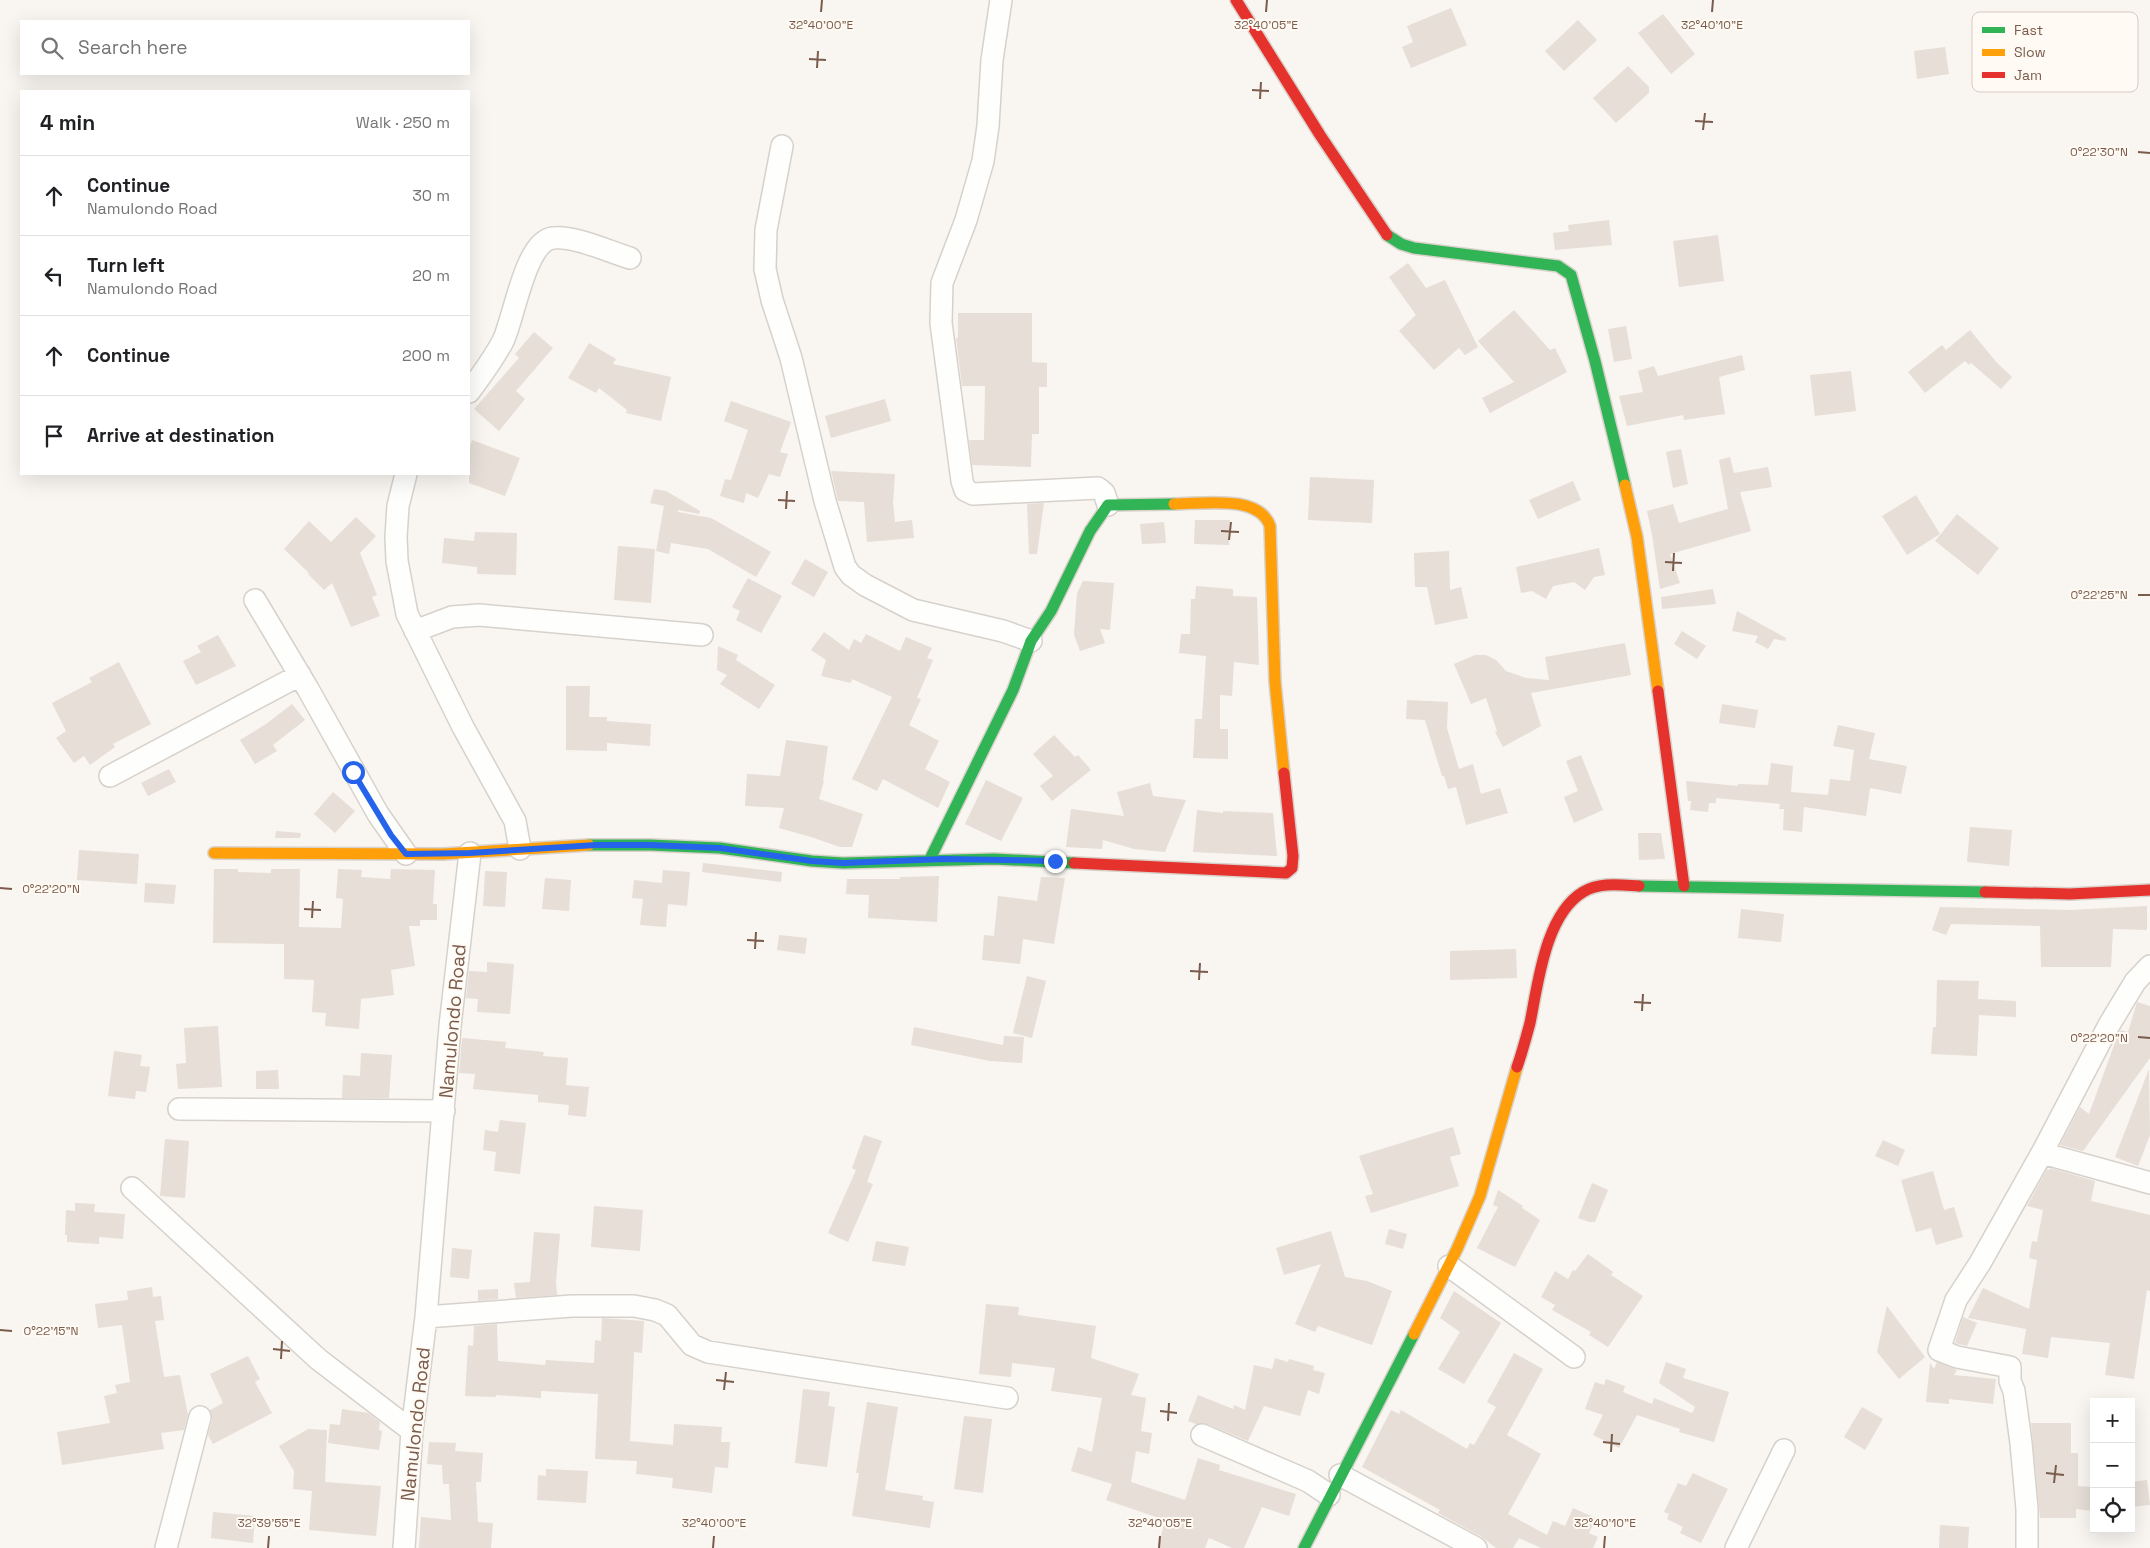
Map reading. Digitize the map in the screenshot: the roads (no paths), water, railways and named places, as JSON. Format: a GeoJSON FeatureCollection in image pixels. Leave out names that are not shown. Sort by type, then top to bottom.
{"type":"FeatureCollection","features":[{"type":"Feature","properties":{"kind":"street"},"geometry":{"type":"LineString","coordinates":[[1002,0],[992,60],[988,126],[983,162],[966,220],[945,274],[940,301],[940,323],[962,480],[965,490],[972,494],[1098,488],[1104,493],[1108,505]]}},
{"type":"Feature","properties":{"kind":"street"},"geometry":{"type":"LineString","coordinates":[[1236,0],[1320,135],[1388,236],[1401,244],[1414,248],[1558,266],[1571,275],[1596,361],[1637,537],[1684,886]]}},
{"type":"Feature","properties":{"kind":"street"},"geometry":{"type":"LineString","coordinates":[[782,146],[766,230],[765,269],[772,300],[791,358],[825,501],[845,567],[851,575],[865,585],[913,610],[1003,631],[1031,641]]}},
{"type":"Feature","properties":{"kind":"street"},"geometry":{"type":"LineString","coordinates":[[470,391],[490,364],[504,339],[532,256],[542,243],[551,238],[564,238],[630,258]]}},
{"type":"Feature","properties":{"kind":"street"},"geometry":{"type":"LineString","coordinates":[[406,475],[398,506],[397,561],[407,614],[464,727],[515,821],[520,849]]}},
{"type":"Feature","properties":{"kind":"street"},"geometry":{"type":"LineString","coordinates":[[930,859],[1013,690],[1031,641],[1051,611],[1090,531],[1108,505]]}},
{"type":"Feature","properties":{"kind":"street"},"geometry":{"type":"LineString","coordinates":[[214,853],[470,853],[596,845],[650,845],[720,848],[835,863],[930,859],[1046,861],[1286,873],[1292,868],[1293,851],[1275,682],[1268,519],[1258,509],[1248,505],[1108,505]]}},
{"type":"Feature","properties":{"kind":"street"},"geometry":{"type":"LineString","coordinates":[[255,600],[378,814],[406,854]]}},
{"type":"Feature","properties":{"kind":"street"},"geometry":{"type":"LineString","coordinates":[[415,631],[452,617],[479,615],[702,635]]}},
{"type":"Feature","properties":{"kind":"street"},"geometry":{"type":"LineString","coordinates":[[110,776],[300,676]]}},
{"type":"Feature","properties":{"kind":"street","name":"Namulondo Road"},"geometry":{"type":"LineString","coordinates":[[404,1548],[412,1431],[426,1317],[450,1026],[470,853]]}},
{"type":"Feature","properties":{"kind":"street"},"geometry":{"type":"LineString","coordinates":[[1304,1548],[1329,1495],[1449,1266],[1480,1196],[1526,1039],[1549,944],[1561,915],[1585,890],[1595,886],[1684,886],[2070,894],[2150,890]]}},
{"type":"Feature","properties":{"kind":"street"},"geometry":{"type":"LineString","coordinates":[[2027,1548],[2021,1443],[2014,1391],[2010,1381],[2010,1367],[1957,1357],[1939,1350],[1956,1300],[2042,1153],[2109,1025],[2135,982],[2150,966]]}},
{"type":"Feature","properties":{"kind":"street"},"geometry":{"type":"LineString","coordinates":[[179,1109],[444,1111]]}},
{"type":"Feature","properties":{"kind":"street"},"geometry":{"type":"LineString","coordinates":[[2042,1153],[2150,1183]]}},
{"type":"Feature","properties":{"kind":"street"},"geometry":{"type":"LineString","coordinates":[[132,1188],[318,1359],[412,1431]]}},
{"type":"Feature","properties":{"kind":"street"},"geometry":{"type":"LineString","coordinates":[[1449,1266],[1574,1356]]}},
{"type":"Feature","properties":{"kind":"street"},"geometry":{"type":"LineString","coordinates":[[426,1317],[572,1306],[634,1306],[655,1310],[667,1315],[692,1345],[708,1352],[1007,1398]]}},
{"type":"Feature","properties":{"kind":"street"},"geometry":{"type":"LineString","coordinates":[[166,1548],[200,1417]]}},
{"type":"Feature","properties":{"kind":"street"},"geometry":{"type":"LineString","coordinates":[[1202,1435],[1308,1481],[1329,1495]]}},
{"type":"Feature","properties":{"kind":"street"},"geometry":{"type":"LineString","coordinates":[[1736,1548],[1784,1450]]}},
{"type":"Feature","properties":{"kind":"street"},"geometry":{"type":"LineString","coordinates":[[1340,1475],[1476,1548]]}}]}
